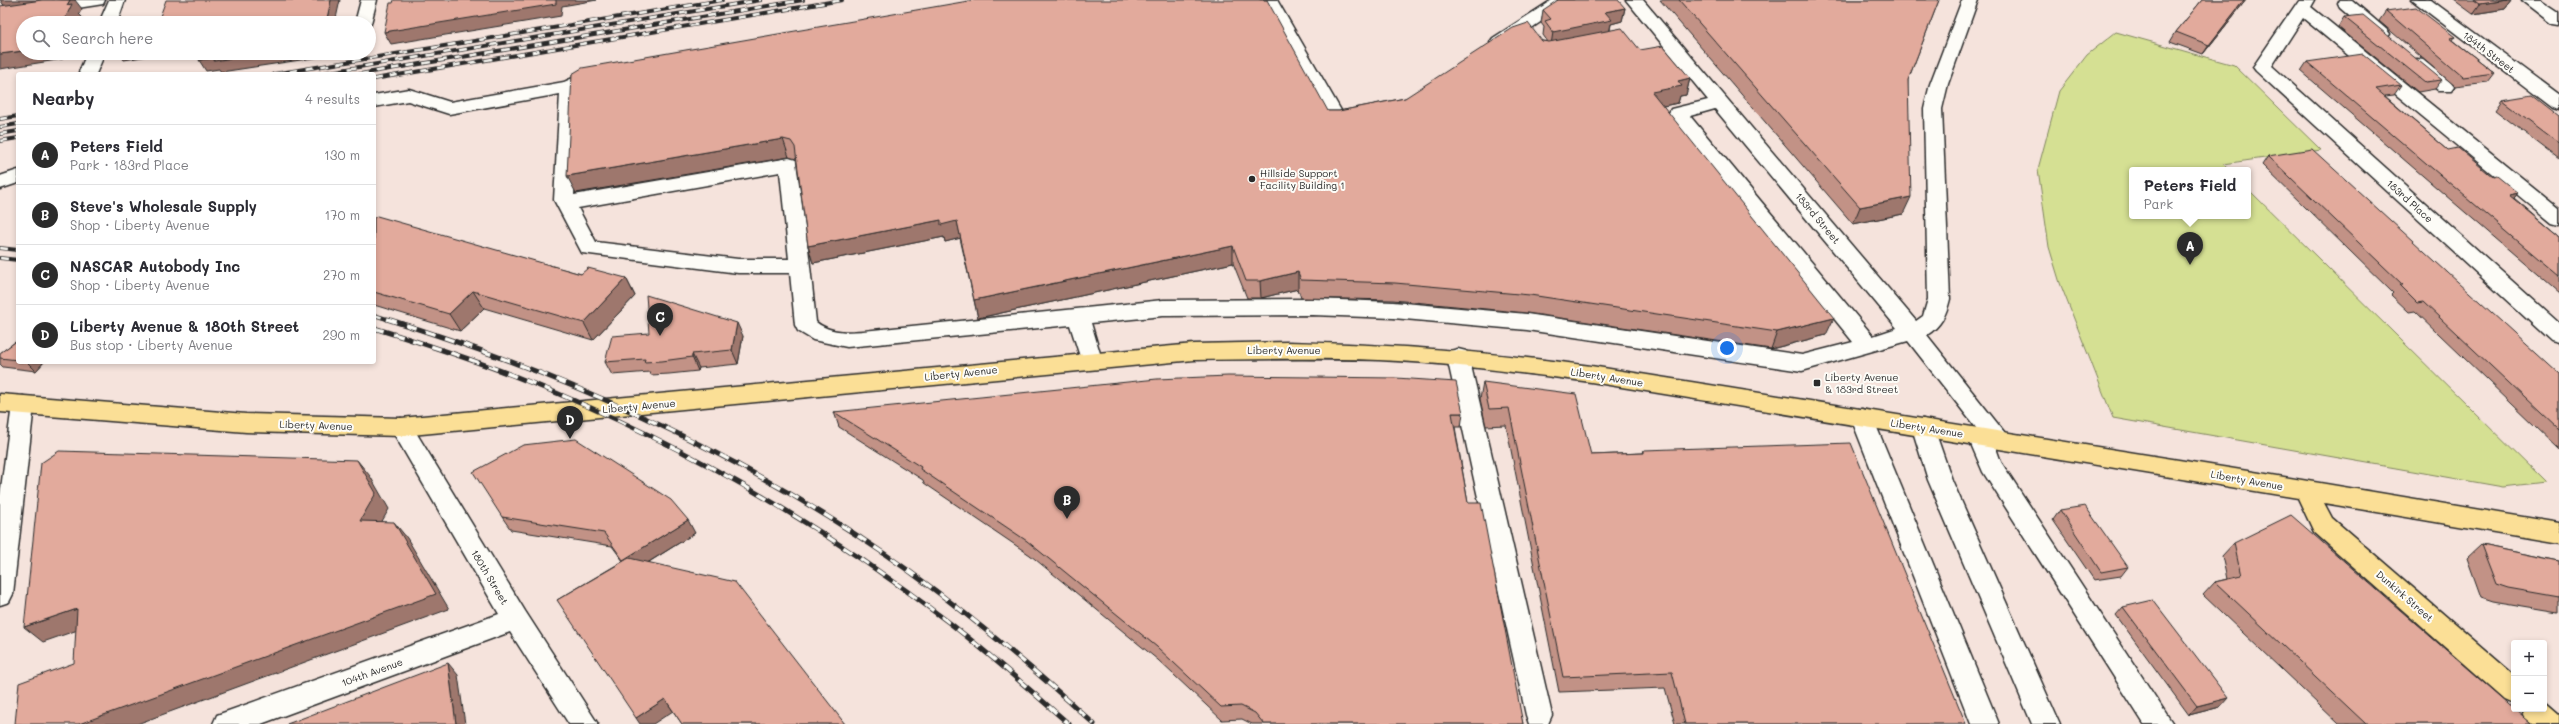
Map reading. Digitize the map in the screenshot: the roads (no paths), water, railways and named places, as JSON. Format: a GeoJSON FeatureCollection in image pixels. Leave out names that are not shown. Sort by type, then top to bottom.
{"type":"FeatureCollection","features":[{"type":"Feature","properties":{"kind":"main road","name":"Liberty Avenue"},"geometry":{"type":"LineString","coordinates":[[0,403],[246,423],[401,427],[718,399],[1091,360],[1243,350],[1381,352],[1458,357],[1591,374],[2559,533]]}},
{"type":"Feature","properties":{"kind":"main road","name":"Dunkirk Street"},"geometry":{"type":"LineString","coordinates":[[2307,491],[2323,525],[2511,689]]}},
{"type":"Feature","properties":{"kind":"main road"},"geometry":{"type":"LineString","coordinates":[[2537,712],[2551,724]]}},
{"type":"Feature","properties":{"kind":"street"},"geometry":{"type":"LineString","coordinates":[[0,15],[96,0]]}},
{"type":"Feature","properties":{"kind":"street"},"geometry":{"type":"LineString","coordinates":[[111,16],[117,0]]}},
{"type":"Feature","properties":{"kind":"street"},"geometry":{"type":"LineString","coordinates":[[366,16],[369,0]]}},
{"type":"Feature","properties":{"kind":"street"},"geometry":{"type":"LineString","coordinates":[[1269,0],[1338,121],[1375,114]]}},
{"type":"Feature","properties":{"kind":"street"},"geometry":{"type":"LineString","coordinates":[[1485,52],[1528,30],[1565,0]]}},
{"type":"Feature","properties":{"kind":"street","name":"183rd Street"},"geometry":{"type":"LineString","coordinates":[[1634,0],[1913,332],[1988,438],[1991,465],[2159,724]]}},
{"type":"Feature","properties":{"kind":"street"},"geometry":{"type":"LineString","coordinates":[[566,203],[789,164],[798,266],[806,325],[818,334],[830,337],[873,338],[1194,307],[1313,307],[1393,310],[1486,317],[1570,327],[1802,363],[1868,346],[1913,332],[1931,321],[1939,299],[1933,109],[1939,84],[1970,0]]}},
{"type":"Feature","properties":{"kind":"street","name":"184th Street"},"geometry":{"type":"LineString","coordinates":[[2420,0],[2559,104]]}},
{"type":"Feature","properties":{"kind":"street"},"geometry":{"type":"LineString","coordinates":[[2530,0],[2559,20]]}},
{"type":"Feature","properties":{"kind":"street"},"geometry":{"type":"LineString","coordinates":[[2304,4],[2559,218]]}},
{"type":"Feature","properties":{"kind":"street","name":"183rd Place"},"geometry":{"type":"LineString","coordinates":[[2304,4],[2262,67],[2559,335]]}},
{"type":"Feature","properties":{"kind":"street"},"geometry":{"type":"LineString","coordinates":[[2346,4],[2444,87]]}},
{"type":"Feature","properties":{"kind":"street"},"geometry":{"type":"LineString","coordinates":[[88,72],[93,60]]}},
{"type":"Feature","properties":{"kind":"street"},"geometry":{"type":"LineString","coordinates":[[376,101],[410,95],[449,108],[568,87],[584,79],[615,73]]}},
{"type":"Feature","properties":{"kind":"street"},"geometry":{"type":"LineString","coordinates":[[568,87],[566,203],[589,248],[732,265],[798,266]]}},
{"type":"Feature","properties":{"kind":"street"},"geometry":{"type":"LineString","coordinates":[[1720,102],[1678,113],[1868,346]]}},
{"type":"Feature","properties":{"kind":"street"},"geometry":{"type":"LineString","coordinates":[[0,183],[16,177]]}},
{"type":"Feature","properties":{"kind":"street"},"geometry":{"type":"LineString","coordinates":[[1078,317],[1091,360]]}},
{"type":"Feature","properties":{"kind":"street"},"geometry":{"type":"LineString","coordinates":[[1458,357],[1539,715]]}},
{"type":"Feature","properties":{"kind":"street"},"geometry":{"type":"LineString","coordinates":[[0,594],[23,405]]}},
{"type":"Feature","properties":{"kind":"street"},"geometry":{"type":"LineString","coordinates":[[1862,418],[1985,724]]}},
{"type":"Feature","properties":{"kind":"street","name":"180th Street"},"geometry":{"type":"LineString","coordinates":[[401,427],[516,619],[584,724]]}},
{"type":"Feature","properties":{"kind":"street"},"geometry":{"type":"LineString","coordinates":[[1924,428],[1940,480],[2046,724]]}},
{"type":"Feature","properties":{"kind":"street","name":"104th Avenue"},"geometry":{"type":"LineString","coordinates":[[228,724],[516,619]]}},
{"type":"Feature","properties":{"kind":"railway"},"geometry":{"type":"LineString","coordinates":[[376,57],[722,0]]}},
{"type":"Feature","properties":{"kind":"railway"},"geometry":{"type":"LineString","coordinates":[[329,72],[761,0]]}},
{"type":"Feature","properties":{"kind":"railway"},"geometry":{"type":"LineString","coordinates":[[372,72],[803,0]]}},
{"type":"Feature","properties":{"kind":"railway"},"geometry":{"type":"LineString","coordinates":[[376,79],[842,0]]}},
{"type":"Feature","properties":{"kind":"railway"},"geometry":{"type":"LineString","coordinates":[[286,72],[359,60]]}},
{"type":"Feature","properties":{"kind":"railway"},"geometry":{"type":"LineString","coordinates":[[0,119],[16,116]]}},
{"type":"Feature","properties":{"kind":"railway"},"geometry":{"type":"LineString","coordinates":[[0,127],[16,124]]}},
{"type":"Feature","properties":{"kind":"railway"},"geometry":{"type":"LineString","coordinates":[[0,134],[16,131]]}},
{"type":"Feature","properties":{"kind":"railway"},"geometry":{"type":"LineString","coordinates":[[0,141],[16,138]]}},
{"type":"Feature","properties":{"kind":"railway"},"geometry":{"type":"LineString","coordinates":[[0,248],[16,250]]}},
{"type":"Feature","properties":{"kind":"railway"},"geometry":{"type":"LineString","coordinates":[[0,258],[16,260]]}},
{"type":"Feature","properties":{"kind":"railway"},"geometry":{"type":"LineString","coordinates":[[376,316],[390,320]]}},
{"type":"Feature","properties":{"kind":"railway"},"geometry":{"type":"LineString","coordinates":[[390,320],[525,367],[592,394],[723,456],[787,492],[849,530],[909,571],[957,607],[1004,645],[1094,724]]}},
{"type":"Feature","properties":{"kind":"railway"},"geometry":{"type":"LineString","coordinates":[[376,329],[489,367],[584,405],[639,430],[748,488],[800,519],[852,553],[951,624],[1011,673],[1069,724]]}},
{"type":"Feature","properties":{"kind":"place","name":"Hillside Support Facility Building 1"},"geometry":{"type":"Point","coordinates":[1252,179]}},
{"type":"Feature","properties":{"kind":"place","name":"Peters Field"},"geometry":{"type":"Point","coordinates":[2190,265]}},
{"type":"Feature","properties":{"kind":"place","name":"NASCAR Autobody Inc"},"geometry":{"type":"Point","coordinates":[660,336]}},
{"type":"Feature","properties":{"kind":"place","name":"Liberty Avenue & 183rd Street"},"geometry":{"type":"Point","coordinates":[1817,383]}},
{"type":"Feature","properties":{"kind":"place","name":"Liberty Avenue & 180th Street"},"geometry":{"type":"Point","coordinates":[570,439]}},
{"type":"Feature","properties":{"kind":"place","name":"Steve's Wholesale Supply"},"geometry":{"type":"Point","coordinates":[1067,519]}}]}
